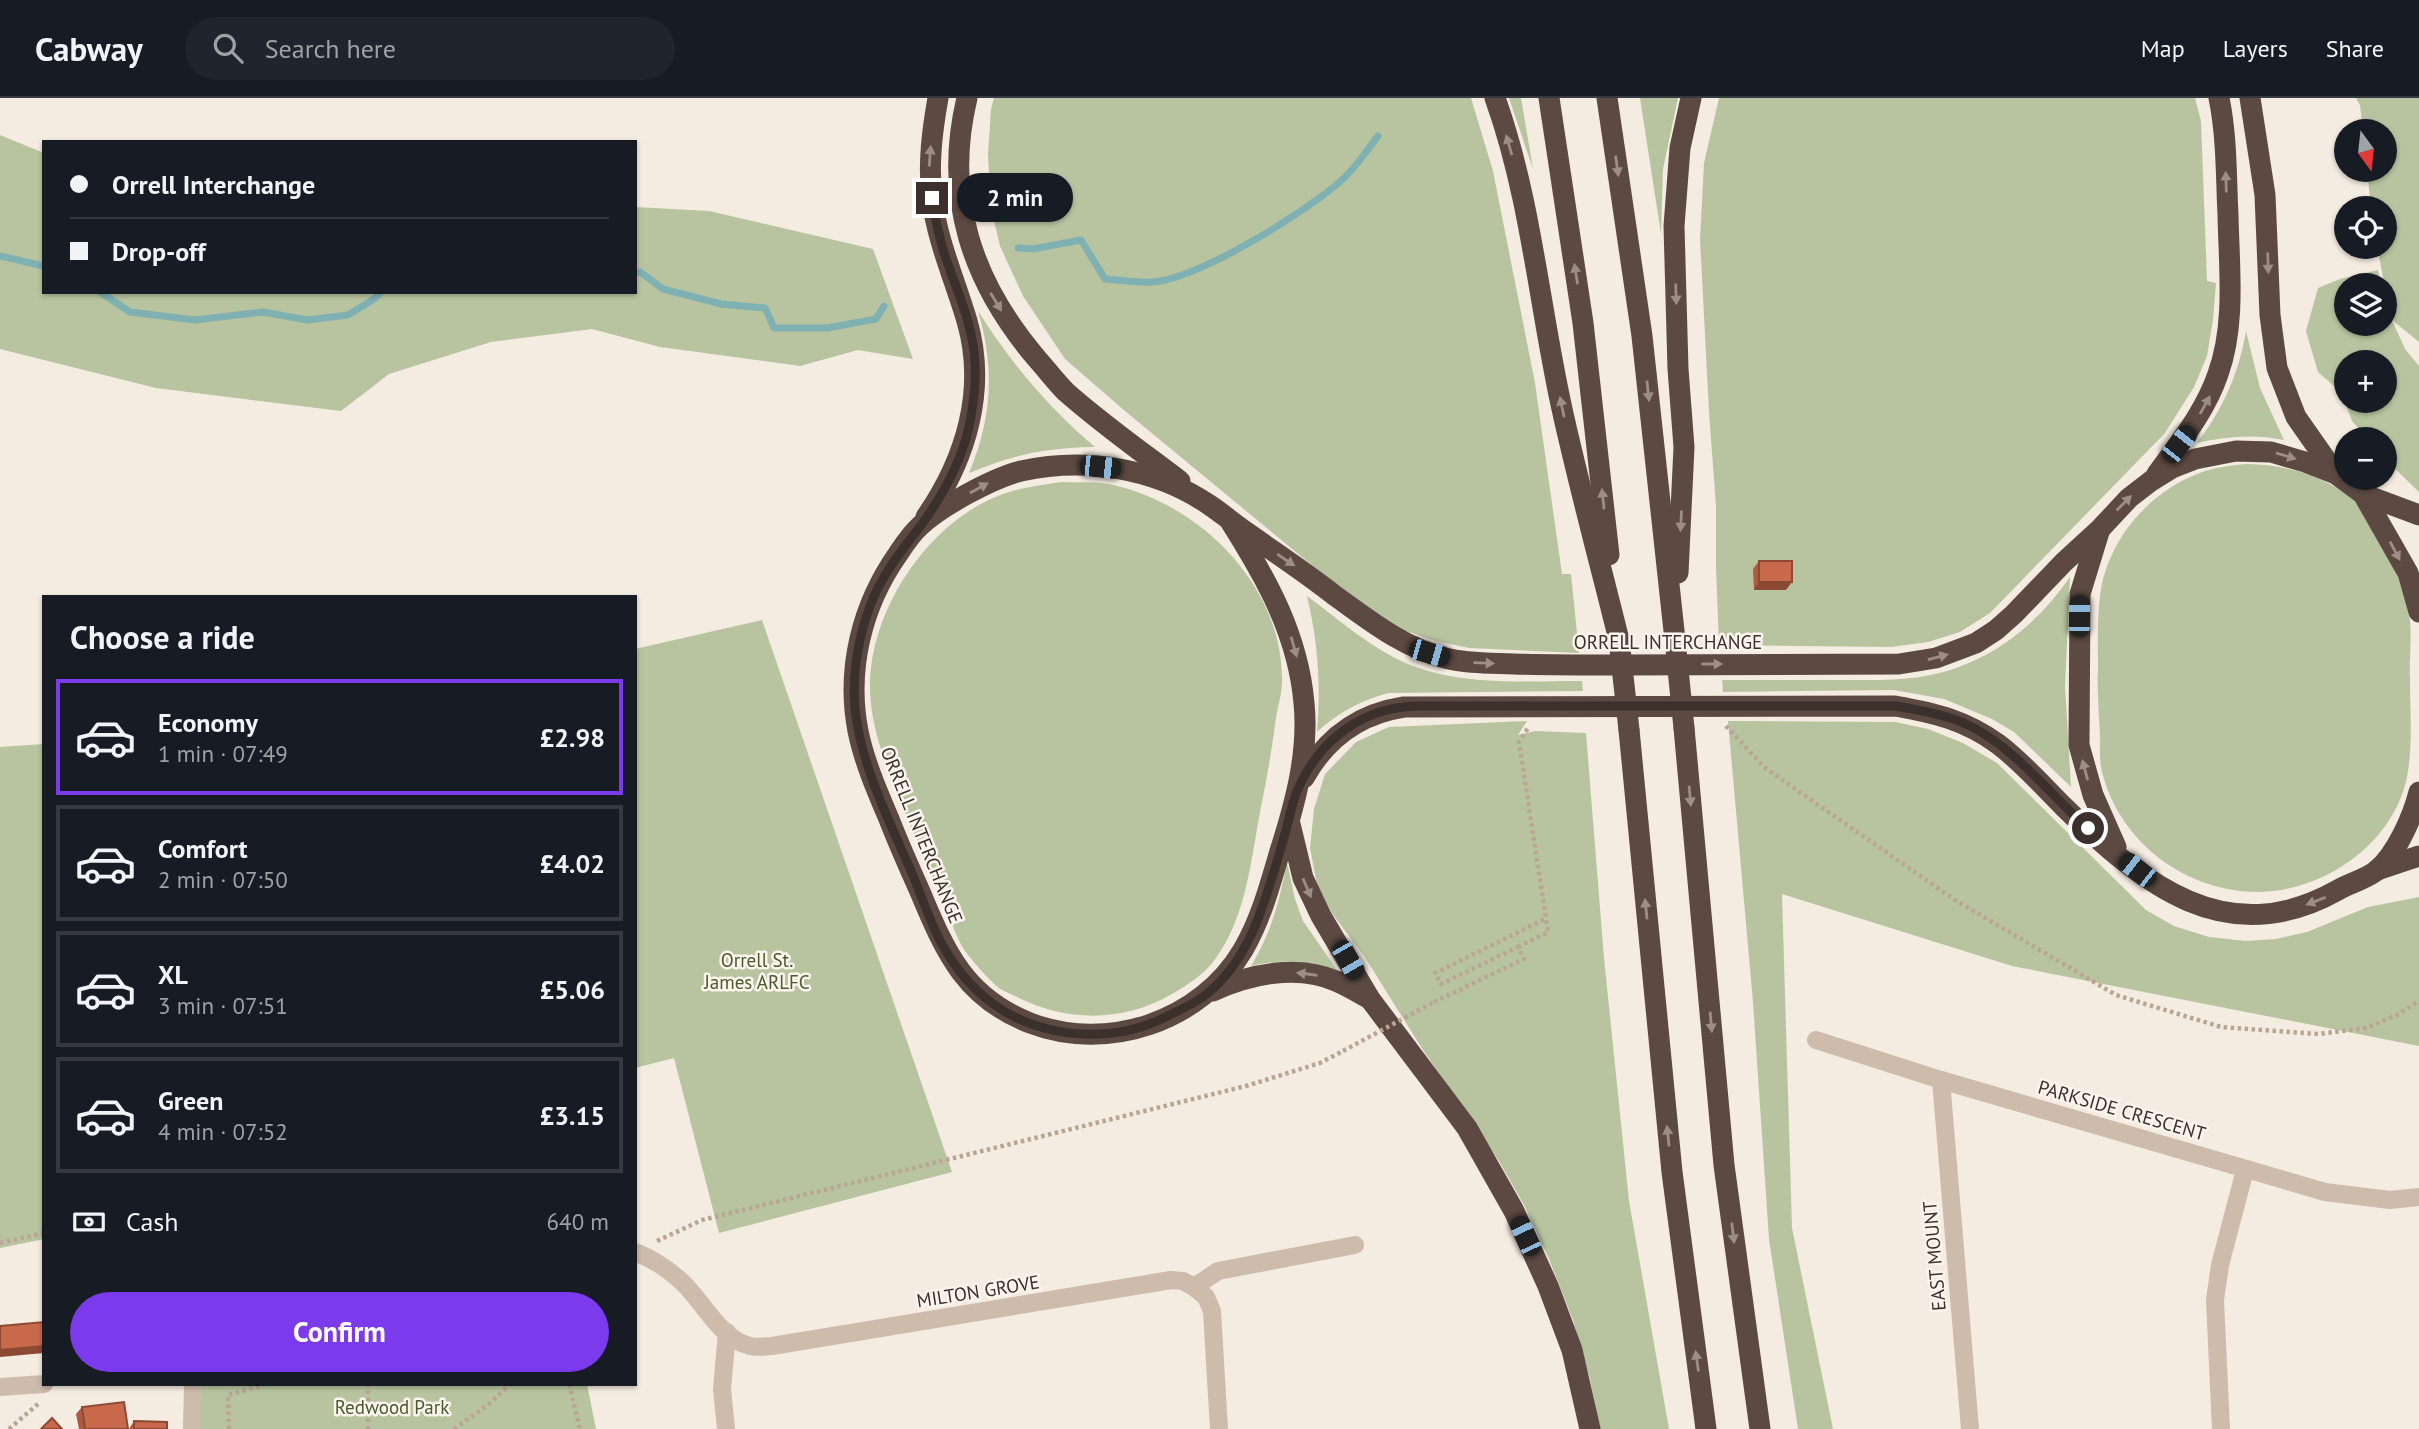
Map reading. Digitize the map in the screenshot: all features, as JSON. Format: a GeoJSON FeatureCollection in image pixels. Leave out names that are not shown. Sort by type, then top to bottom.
{"type":"FeatureCollection","features":[{"type":"Feature","properties":{"kind":"highway"},"geometry":{"type":"LineString","coordinates":[[921,524],[953,474],[963,449],[971,418],[975,365],[967,322],[944,253],[932,198],[929,163],[938,98]]}},
{"type":"Feature","properties":{"kind":"highway"},"geometry":{"type":"LineString","coordinates":[[967,98],[957,158],[961,200],[969,239],[980,272],[995,302],[1026,346],[1065,391],[1209,504]]}},
{"type":"Feature","properties":{"kind":"highway"},"geometry":{"type":"LineString","coordinates":[[1495,98],[1526,213],[1562,408],[1619,640]]}},
{"type":"Feature","properties":{"kind":"highway"},"geometry":{"type":"LineString","coordinates":[[1549,98],[1583,323],[1629,730],[1672,1172],[1706,1429]]}},
{"type":"Feature","properties":{"kind":"highway"},"geometry":{"type":"LineString","coordinates":[[1607,98],[1642,336],[1684,728],[1724,1165],[1760,1429]]}},
{"type":"Feature","properties":{"kind":"highway"},"geometry":{"type":"LineString","coordinates":[[1675,640],[1684,447],[1678,369],[1674,226],[1680,148],[1691,98]]}},
{"type":"Feature","properties":{"kind":"highway"},"geometry":{"type":"LineString","coordinates":[[2151,481],[2202,411],[2225,351],[2230,270],[2225,126],[2219,98]]}},
{"type":"Feature","properties":{"kind":"highway"},"geometry":{"type":"LineString","coordinates":[[2250,98],[2264,195],[2270,315],[2277,368],[2297,417],[2334,471]]}},
{"type":"Feature","properties":{"kind":"highway","name":"ORRELL INTERCHANGE"},"geometry":{"type":"LineString","coordinates":[[1230,521],[1265,577],[1284,617],[1296,653],[1305,719],[1303,757],[1289,822],[1255,926],[1232,967],[1208,993],[1167,1017],[1145,1027],[1122,1032],[1087,1035],[1049,1030],[991,1003],[964,977],[942,945],[868,766],[858,733],[855,705],[857,651],[871,604],[888,569],[921,524],[984,484],[1010,474],[1044,466],[1077,464],[1124,469],[1164,482],[1209,504],[1375,625],[1410,646],[1469,663],[1899,664],[1936,658],[1965,648],[1996,630],[2129,498],[2172,468],[2195,459],[2236,451],[2271,452],[2334,473]]}},
{"type":"Feature","properties":{"kind":"highway","name":"ORRELL INTERCHANGE"},"geometry":{"type":"LineString","coordinates":[[2358,490],[2363,494],[2407,573],[2419,612]]}},
{"type":"Feature","properties":{"kind":"highway"},"geometry":{"type":"LineString","coordinates":[[2363,494],[2419,516]]}},
{"type":"Feature","properties":{"kind":"highway","name":"ORRELL INTERCHANGE"},"geometry":{"type":"LineString","coordinates":[[2100,529],[2080,594],[2080,745],[2093,795],[2119,856]]}},
{"type":"Feature","properties":{"kind":"highway","name":"ORRELL INTERCHANGE"},"geometry":{"type":"LineString","coordinates":[[1296,793],[1314,760],[1340,732],[1376,712],[1404,706],[1895,706],[1938,714],[1966,724],[2000,745],[2119,856],[2185,901],[2207,909],[2236,914],[2264,914],[2297,908],[2324,898],[2377,870],[2407,828],[2419,792]]}},
{"type":"Feature","properties":{"kind":"highway"},"geometry":{"type":"LineString","coordinates":[[1289,822],[1296,856],[1311,898],[1370,999],[1467,1128],[1514,1211],[1548,1286],[1572,1350],[1590,1429]]}},
{"type":"Feature","properties":{"kind":"highway"},"geometry":{"type":"LineString","coordinates":[[2377,870],[2419,856]]}},
{"type":"Feature","properties":{"kind":"highway"},"geometry":{"type":"LineString","coordinates":[[1208,993],[1237,981],[1282,972],[1311,974],[1335,981],[1370,999]]}},
{"type":"Feature","properties":{"kind":"street","name":"PARKSIDE CRESCENT"},"geometry":{"type":"LineString","coordinates":[[1816,1040],[1941,1080],[2325,1192],[2390,1200],[2419,1197]]}},
{"type":"Feature","properties":{"kind":"street","name":"EAST MOUNT"},"geometry":{"type":"LineString","coordinates":[[1941,1080],[1970,1429]]}},
{"type":"Feature","properties":{"kind":"street"},"geometry":{"type":"LineString","coordinates":[[2221,1429],[2215,1300],[2220,1265],[2245,1170]]}},
{"type":"Feature","properties":{"kind":"street"},"geometry":{"type":"LineString","coordinates":[[1219,1429],[1212,1311],[1206,1297],[1194,1287],[1218,1271],[1354,1245]]}},
{"type":"Feature","properties":{"kind":"street","name":"MILTON GROVE"},"geometry":{"type":"LineString","coordinates":[[641,1249],[683,1283],[727,1332],[751,1347],[772,1346],[1171,1280],[1183,1281],[1194,1287]]}},
{"type":"Feature","properties":{"kind":"street"},"geometry":{"type":"LineString","coordinates":[[726,1429],[722,1389],[727,1332]]}},
{"type":"Feature","properties":{"kind":"street"},"geometry":{"type":"LineString","coordinates":[[0,1387],[42,1384]]}},
{"type":"Feature","properties":{"kind":"street"},"geometry":{"type":"LineString","coordinates":[[192,1429],[193,1386]]}},
{"type":"Feature","properties":{"kind":"path"},"geometry":{"type":"LineString","coordinates":[[1723,723],[1764,767],[1955,901],[2116,995],[2221,1027],[2318,1034],[2366,1028],[2399,1014],[2419,1001]]}},
{"type":"Feature","properties":{"kind":"path"},"geometry":{"type":"LineString","coordinates":[[1529,726],[1519,741],[1548,932],[1441,984],[1435,973],[1545,919]]}},
{"type":"Feature","properties":{"kind":"path"},"geometry":{"type":"LineString","coordinates":[[641,1249],[702,1220],[1246,1087],[1320,1063],[1524,958],[1518,947]]}},
{"type":"Feature","properties":{"kind":"path"},"geometry":{"type":"LineString","coordinates":[[0,1243],[42,1233]]}},
{"type":"Feature","properties":{"kind":"path"},"geometry":{"type":"LineString","coordinates":[[229,1429],[228,1395],[260,1386]]}},
{"type":"Feature","properties":{"kind":"path"},"geometry":{"type":"LineString","coordinates":[[368,1386],[368,1429]]}},
{"type":"Feature","properties":{"kind":"path"},"geometry":{"type":"LineString","coordinates":[[454,1429],[489,1404],[508,1386]]}},
{"type":"Feature","properties":{"kind":"path"},"geometry":{"type":"LineString","coordinates":[[569,1386],[580,1429]]}},
{"type":"Feature","properties":{"kind":"green space"},"geometry":{"type":"Polygon","coordinates":[[[994,98],[1471,98],[1493,171],[1535,383],[1562,574],[1571,574],[1579,653],[1469,648],[1403,630],[1354,600],[1065,359],[1023,296],[1000,246],[991,208],[988,155],[994,98]]]}},
{"type":"Feature","properties":{"kind":"green space"},"geometry":{"type":"Polygon","coordinates":[[[1509,98],[1521,98],[1533,169],[1509,98]]]}},
{"type":"Feature","properties":{"kind":"green space"},"geometry":{"type":"Polygon","coordinates":[[[1640,98],[1678,98],[1663,169],[1661,234],[1640,98]]]}},
{"type":"Feature","properties":{"kind":"green space"},"geometry":{"type":"Polygon","coordinates":[[[1719,98],[2195,98],[2201,121],[2207,281],[2216,283],[2207,356],[2194,387],[2165,433],[1990,613],[1960,632],[1928,642],[1891,647],[1719,645],[1716,506],[1700,239],[1704,163],[1719,98]]]}},
{"type":"Feature","properties":{"kind":"green space"},"geometry":{"type":"Polygon","coordinates":[[[2356,98],[2419,98],[2419,342],[2397,324],[2397,273],[2382,273],[2379,259],[2397,259],[2397,196],[2370,196],[2368,182],[2398,182],[2398,119],[2362,119],[2356,98]]]}},
{"type":"Feature","properties":{"kind":"green space"},"geometry":{"type":"Polygon","coordinates":[[[0,135],[42,152],[42,294],[637,294],[637,207],[709,211],[873,249],[913,359],[858,350],[800,366],[660,347],[592,329],[491,342],[389,374],[341,411],[156,388],[0,349],[0,135]]]}},
{"type":"Feature","properties":{"kind":"green space"},"geometry":{"type":"Polygon","coordinates":[[[2334,281],[2334,336],[2397,336],[2397,331],[2405,349],[2419,366],[2419,492],[2397,471],[2397,427],[2357,427],[2349,413],[2397,413],[2397,350],[2334,350],[2334,386],[2318,372],[2306,331],[2318,288],[2334,281]]]}},
{"type":"Feature","properties":{"kind":"green space"},"geometry":{"type":"Polygon","coordinates":[[[978,311],[1031,384],[1095,447],[1030,453],[969,473],[982,433],[988,393],[987,353],[978,311]]]}},
{"type":"Feature","properties":{"kind":"green space"},"geometry":{"type":"Polygon","coordinates":[[[2246,331],[2260,388],[2284,440],[2240,437],[2197,443],[2229,390],[2246,331]]]}},
{"type":"Feature","properties":{"kind":"green space"},"geometry":{"type":"Polygon","coordinates":[[[2247,464],[2291,469],[2312,476],[2349,496],[2378,528],[2392,556],[2409,616],[2409,763],[2404,789],[2395,811],[2366,848],[2348,863],[2305,884],[2282,890],[2232,890],[2182,873],[2160,859],[2140,841],[2124,821],[2111,798],[2100,758],[2098,623],[2104,575],[2112,555],[2122,536],[2150,503],[2185,479],[2225,466],[2247,464]]]}},
{"type":"Feature","properties":{"kind":"green space"},"geometry":{"type":"Polygon","coordinates":[[[1061,482],[1107,484],[1146,495],[1177,511],[1206,531],[1231,555],[1252,583],[1269,614],[1279,646],[1282,681],[1251,866],[1235,923],[1226,941],[1207,969],[1177,991],[1133,1010],[1095,1016],[1076,1015],[1038,1006],[1009,993],[987,977],[968,955],[961,945],[893,783],[879,744],[871,704],[871,672],[877,639],[889,606],[906,575],[927,548],[952,524],[979,505],[1015,490],[1061,482]]]}},
{"type":"Feature","properties":{"kind":"green space"},"geometry":{"type":"Polygon","coordinates":[[[2070,577],[2065,686],[2071,787],[2014,732],[1992,719],[1944,699],[1894,690],[1723,692],[1722,680],[1890,680],[1943,672],[1986,655],[2006,643],[2040,613],[2070,577]]]}},
{"type":"Feature","properties":{"kind":"green space"},"geometry":{"type":"Polygon","coordinates":[[[1307,596],[1366,640],[1409,664],[1433,672],[1482,680],[1582,681],[1583,691],[1389,693],[1351,708],[1317,732],[1318,664],[1307,596]]]}},
{"type":"Feature","properties":{"kind":"green space","name":"Orrell St. James ARLFC"},"geometry":{"type":"Polygon","coordinates":[[[762,620],[952,1172],[719,1233],[674,1058],[637,1067],[637,649],[762,620]]]}},
{"type":"Feature","properties":{"kind":"green space"},"geometry":{"type":"Polygon","coordinates":[[[1527,721],[1518,735],[1535,731],[1586,733],[1604,958],[1629,1201],[1669,1429],[1600,1429],[1590,1379],[1573,1320],[1524,1205],[1499,1161],[1423,1050],[1364,956],[1331,912],[1317,884],[1310,848],[1314,809],[1325,774],[1356,742],[1389,727],[1527,721]]]}},
{"type":"Feature","properties":{"kind":"green space"},"geometry":{"type":"Polygon","coordinates":[[[1728,721],[1895,722],[1928,729],[1963,743],[1997,763],[2146,910],[2174,926],[2209,937],[2246,941],[2276,939],[2307,932],[2368,907],[2419,897],[2419,1046],[2012,966],[1782,894],[1792,1228],[1833,1429],[1798,1429],[1769,1239],[1753,1002],[1728,721]]]}},
{"type":"Feature","properties":{"kind":"green space"},"geometry":{"type":"Polygon","coordinates":[[[42,744],[42,1239],[0,1248],[0,747],[42,744]]]}},
{"type":"Feature","properties":{"kind":"green space"},"geometry":{"type":"Polygon","coordinates":[[[1287,863],[1303,921],[1337,970],[1294,962],[1251,966],[1274,916],[1287,863]]]}},
{"type":"Feature","properties":{"kind":"green space","name":"Redwood Park"},"geometry":{"type":"Polygon","coordinates":[[[193,1386],[587,1386],[596,1429],[192,1429],[193,1386]]]}},
{"type":"Feature","properties":{"kind":"building"},"geometry":{"type":"Polygon","coordinates":[[[1759,561],[1792,561],[1792,582],[1759,582],[1759,561]]]}},
{"type":"Feature","properties":{"kind":"building"},"geometry":{"type":"Polygon","coordinates":[[[42,1322],[42,1346],[0,1350],[0,1326],[42,1322]]]}},
{"type":"Feature","properties":{"kind":"building"},"geometry":{"type":"Polygon","coordinates":[[[124,1402],[128,1429],[85,1429],[82,1407],[124,1402]]]}},
{"type":"Feature","properties":{"kind":"building"},"geometry":{"type":"Polygon","coordinates":[[[52,1418],[62,1429],[41,1429],[52,1418]]]}},
{"type":"Feature","properties":{"kind":"building"},"geometry":{"type":"Polygon","coordinates":[[[134,1421],[167,1422],[167,1429],[134,1429],[134,1421]]]}},
{"type":"Feature","properties":{"kind":"waterway"},"geometry":{"type":"LineString","coordinates":[[1018,248],[1033,249],[1081,240],[1105,279],[1153,282],[1173,278],[1225,256],[1306,207],[1349,173],[1378,136]]}},
{"type":"Feature","properties":{"kind":"waterway"},"geometry":{"type":"LineString","coordinates":[[0,256],[42,266]]}},
{"type":"Feature","properties":{"kind":"waterway"},"geometry":{"type":"LineString","coordinates":[[637,273],[640,272],[663,289],[721,304],[765,308],[774,328],[827,328],[876,319],[884,306]]}},
{"type":"Feature","properties":{"kind":"waterway"},"geometry":{"type":"LineString","coordinates":[[103,294],[130,312],[195,320],[263,312],[307,320],[348,315],[379,294]]}},
{"type":"Feature","properties":{"kind":"route"},"geometry":{"type":"LineString","coordinates":[[932,198],[936,225],[973,346],[975,365],[971,418],[953,474],[939,499],[888,569],[871,604],[857,651],[855,705],[858,733],[868,766],[942,945],[964,977],[991,1003],[1008,1013],[1049,1030],[1073,1034],[1122,1032],[1145,1027],[1208,993],[1232,967],[1255,926],[1265,902],[1296,793],[1314,760],[1334,737],[1347,727],[1376,712],[1404,706],[1895,706],[1938,714],[1966,724],[2000,745],[2088,828]]}}]}
